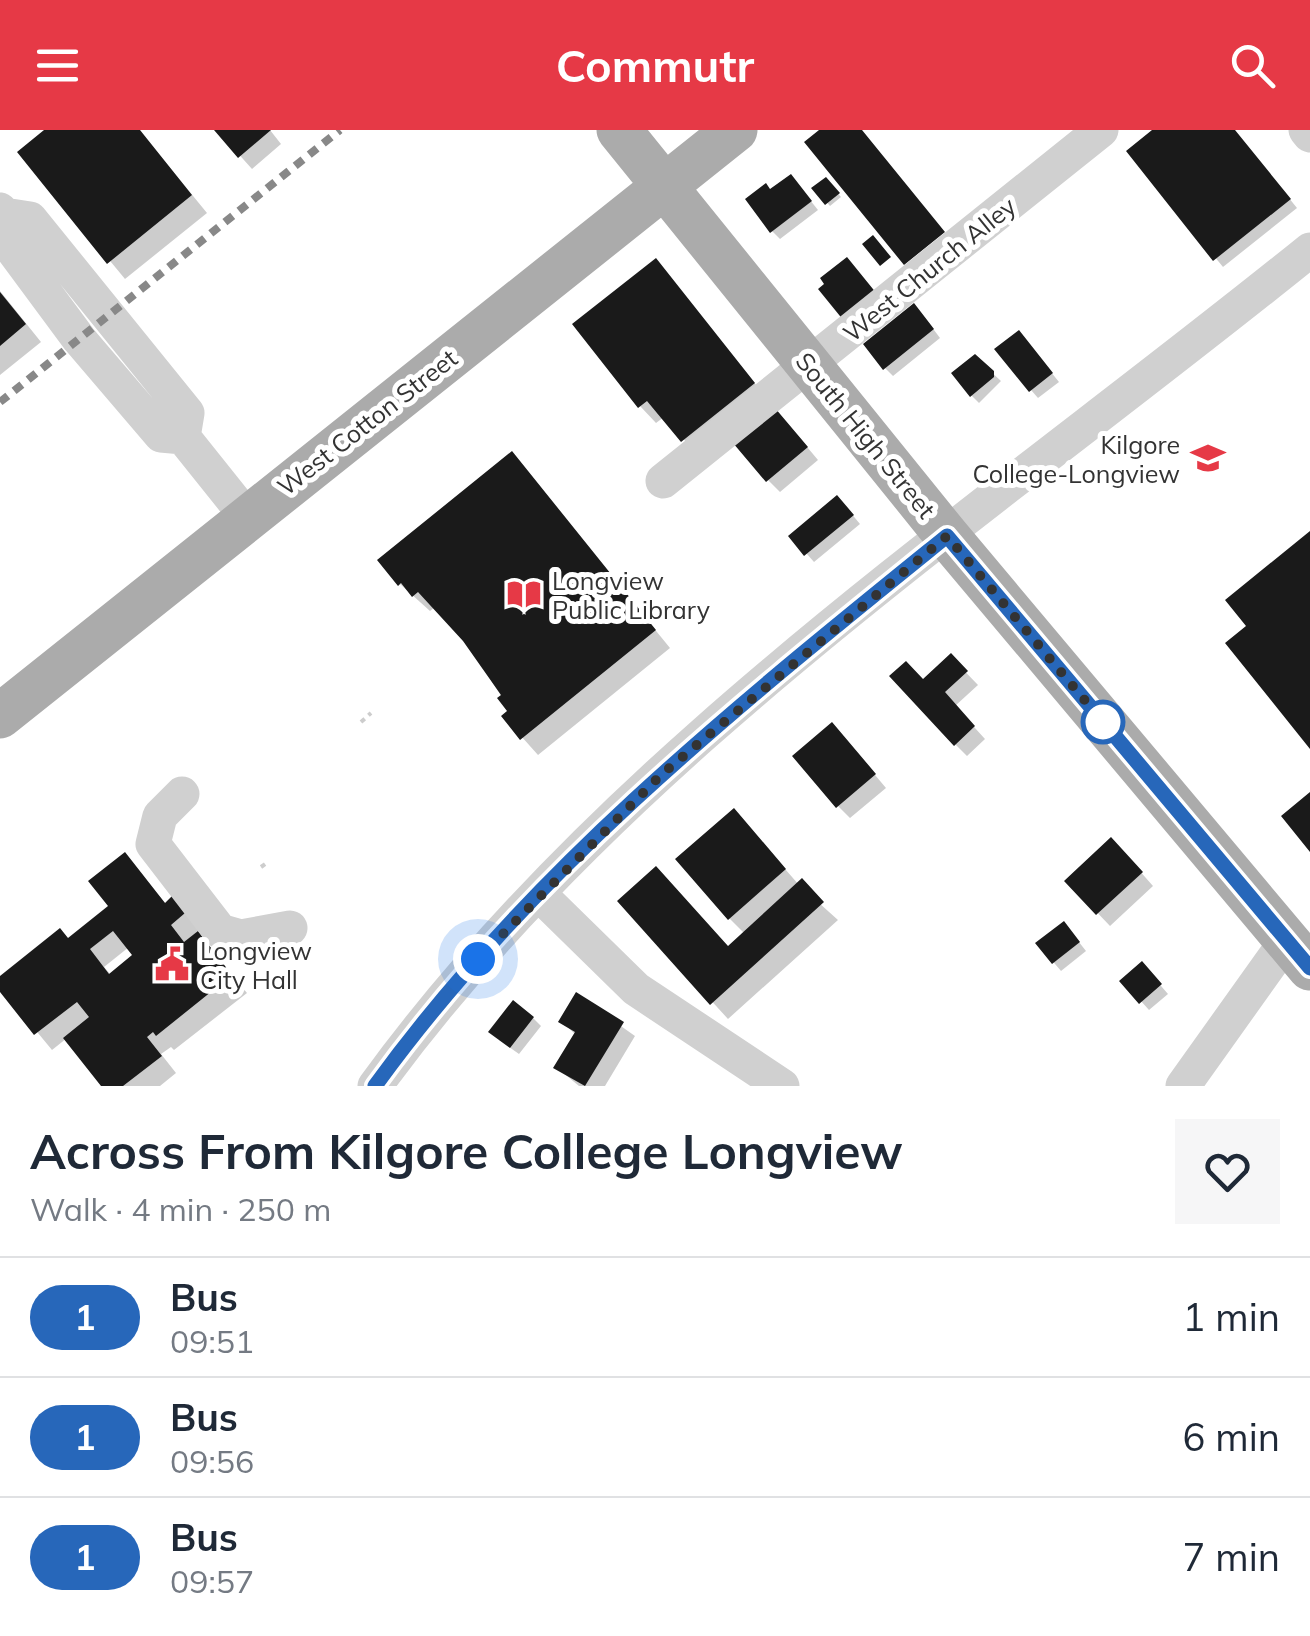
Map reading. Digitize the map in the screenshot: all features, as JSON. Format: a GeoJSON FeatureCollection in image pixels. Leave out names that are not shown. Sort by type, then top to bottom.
{"type":"FeatureCollection","features":[{"type":"Feature","properties":{"kind":"main road","name":"South High Street"},"geometry":{"type":"LineString","coordinates":[[619,130],[947,536],[1299,954]]}},
{"type":"Feature","properties":{"kind":"main road","name":"West Cotton Street"},"geometry":{"type":"LineString","coordinates":[[0,716],[736,130]]}},
{"type":"Feature","properties":{"kind":"street","name":"West Church Alley"},"geometry":{"type":"LineString","coordinates":[[663,482],[1100,130]]}},
{"type":"Feature","properties":{"kind":"street"},"geometry":{"type":"LineString","coordinates":[[183,437],[187,414],[109,315],[30,220],[2,212],[2,236],[79,339],[161,434],[183,437],[247,517]]}},
{"type":"Feature","properties":{"kind":"street"},"geometry":{"type":"LineString","coordinates":[[375,1086],[455,986],[539,894],[728,715],[947,536],[1310,250]]}},
{"type":"Feature","properties":{"kind":"street"},"geometry":{"type":"LineString","coordinates":[[182,794],[160,816],[153,844],[214,926],[241,937],[290,928]]}},
{"type":"Feature","properties":{"kind":"street"},"geometry":{"type":"LineString","coordinates":[[539,894],[636,989],[782,1086]]}},
{"type":"Feature","properties":{"kind":"street"},"geometry":{"type":"LineString","coordinates":[[1183,1086],[1299,954]]}},
{"type":"Feature","properties":{"kind":"path"},"geometry":{"type":"LineString","coordinates":[[361,722],[371,713]]}},
{"type":"Feature","properties":{"kind":"path"},"geometry":{"type":"LineString","coordinates":[[262,867],[268,862]]}},
{"type":"Feature","properties":{"kind":"building"},"geometry":{"type":"Polygon","coordinates":[[[44,130],[140,130],[192,195],[107,264],[17,152],[44,130]]]}},
{"type":"Feature","properties":{"kind":"building"},"geometry":{"type":"Polygon","coordinates":[[[214,130],[271,130],[238,158],[214,130]]]}},
{"type":"Feature","properties":{"kind":"building"},"geometry":{"type":"Polygon","coordinates":[[[819,130],[862,130],[945,232],[904,265],[804,142],[819,130]]]}},
{"type":"Feature","properties":{"kind":"building"},"geometry":{"type":"Polygon","coordinates":[[[1152,130],[1235,130],[1291,199],[1213,261],[1126,151],[1152,130]]]}},
{"type":"Feature","properties":{"kind":"building"},"geometry":{"type":"Polygon","coordinates":[[[791,174],[812,201],[770,233],[745,199],[766,183],[770,189],[791,174]]]}},
{"type":"Feature","properties":{"kind":"building"},"geometry":{"type":"Polygon","coordinates":[[[826,177],[840,193],[825,205],[811,188],[826,177]]]}},
{"type":"Feature","properties":{"kind":"building"},"geometry":{"type":"Polygon","coordinates":[[[873,235],[891,257],[880,266],[862,244],[873,235]]]}},
{"type":"Feature","properties":{"kind":"building"},"geometry":{"type":"Polygon","coordinates":[[[847,257],[877,294],[844,321],[818,289],[824,284],[820,278],[847,257]]]}},
{"type":"Feature","properties":{"kind":"building"},"geometry":{"type":"Polygon","coordinates":[[[656,258],[755,383],[681,442],[647,401],[638,408],[572,324],[656,258]]]}},
{"type":"Feature","properties":{"kind":"building"},"geometry":{"type":"Polygon","coordinates":[[[0,292],[26,324],[0,346],[0,292]]]}},
{"type":"Feature","properties":{"kind":"building"},"geometry":{"type":"Polygon","coordinates":[[[914,303],[934,329],[883,370],[863,344],[914,303]]]}},
{"type":"Feature","properties":{"kind":"building"},"geometry":{"type":"Polygon","coordinates":[[[1019,330],[1053,373],[1029,392],[994,349],[1019,330]]]}},
{"type":"Feature","properties":{"kind":"building"},"geometry":{"type":"Polygon","coordinates":[[[975,354],[994,371],[994,377],[970,397],[951,373],[975,354]]]}},
{"type":"Feature","properties":{"kind":"building"},"geometry":{"type":"Polygon","coordinates":[[[775,408],[808,447],[766,482],[733,443],[775,408]]]}},
{"type":"Feature","properties":{"kind":"building","name":"Longview Public Library"},"geometry":{"type":"Polygon","coordinates":[[[512,451],[656,630],[520,740],[501,716],[507,711],[497,698],[501,695],[463,641],[418,592],[412,597],[377,560],[512,451]]]}},
{"type":"Feature","properties":{"kind":"building"},"geometry":{"type":"Polygon","coordinates":[[[837,495],[854,515],[804,556],[788,536],[837,495]]]}},
{"type":"Feature","properties":{"kind":"building"},"geometry":{"type":"Polygon","coordinates":[[[1310,531],[1310,749],[1225,643],[1246,626],[1225,600],[1310,531]]]}},
{"type":"Feature","properties":{"kind":"building"},"geometry":{"type":"Polygon","coordinates":[[[951,653],[968,671],[945,692],[975,726],[954,746],[889,676],[906,661],[923,679],[951,653]]]}},
{"type":"Feature","properties":{"kind":"building"},"geometry":{"type":"Polygon","coordinates":[[[832,722],[876,774],[836,808],[792,756],[832,722]]]}},
{"type":"Feature","properties":{"kind":"building"},"geometry":{"type":"Polygon","coordinates":[[[1310,792],[1310,852],[1281,816],[1310,792]]]}},
{"type":"Feature","properties":{"kind":"building"},"geometry":{"type":"Polygon","coordinates":[[[734,808],[786,869],[728,920],[675,859],[734,808]]]}},
{"type":"Feature","properties":{"kind":"building"},"geometry":{"type":"Polygon","coordinates":[[[1111,837],[1143,872],[1096,915],[1064,881],[1111,837]]]}},
{"type":"Feature","properties":{"kind":"building","name":"Longview City Hall"},"geometry":{"type":"Polygon","coordinates":[[[125,852],[165,903],[172,896],[185,913],[171,925],[184,942],[198,931],[232,975],[156,1036],[153,1032],[147,1037],[162,1056],[123,1086],[101,1086],[63,1038],[89,1017],[77,1002],[34,1035],[0,992],[0,976],[60,928],[68,938],[108,906],[88,881],[125,852]],[[113,931],[90,949],[109,974],[132,955],[113,931]]]}},
{"type":"Feature","properties":{"kind":"building"},"geometry":{"type":"Polygon","coordinates":[[[656,866],[728,946],[802,878],[824,902],[710,1005],[617,901],[656,866]]]}},
{"type":"Feature","properties":{"kind":"building"},"geometry":{"type":"Polygon","coordinates":[[[1064,921],[1080,942],[1052,964],[1035,943],[1064,921]]]}},
{"type":"Feature","properties":{"kind":"building"},"geometry":{"type":"Polygon","coordinates":[[[1142,961],[1162,984],[1139,1004],[1119,981],[1142,961]]]}},
{"type":"Feature","properties":{"kind":"building"},"geometry":{"type":"Polygon","coordinates":[[[576,992],[624,1022],[585,1086],[553,1068],[575,1032],[558,1022],[576,992]]]}},
{"type":"Feature","properties":{"kind":"building"},"geometry":{"type":"Polygon","coordinates":[[[513,1000],[534,1017],[510,1048],[488,1032],[513,1000]]]}},
{"type":"Feature","properties":{"kind":"railway"},"geometry":{"type":"LineString","coordinates":[[0,402],[340,130]]}},
{"type":"Feature","properties":{"kind":"bus line","name":"1"},"geometry":{"type":"LineString","coordinates":[[375,1086],[478,959],[598,835],[728,715],[947,536],[1310,968]]}},
{"type":"Feature","properties":{"kind":"place","name":"Kilgore College-Longview"},"geometry":{"type":"Point","coordinates":[1208,458]}},
{"type":"Feature","properties":{"kind":"place","name":"Longview Public Library"},"geometry":{"type":"Point","coordinates":[524,594]}},
{"type":"Feature","properties":{"kind":"place","name":"Longview City Hall"},"geometry":{"type":"Point","coordinates":[172,964]}},
{"type":"Feature","properties":{"kind":"route"},"geometry":{"type":"LineString","coordinates":[[478,959],[662,774],[947,536],[1103,722]]}}]}
